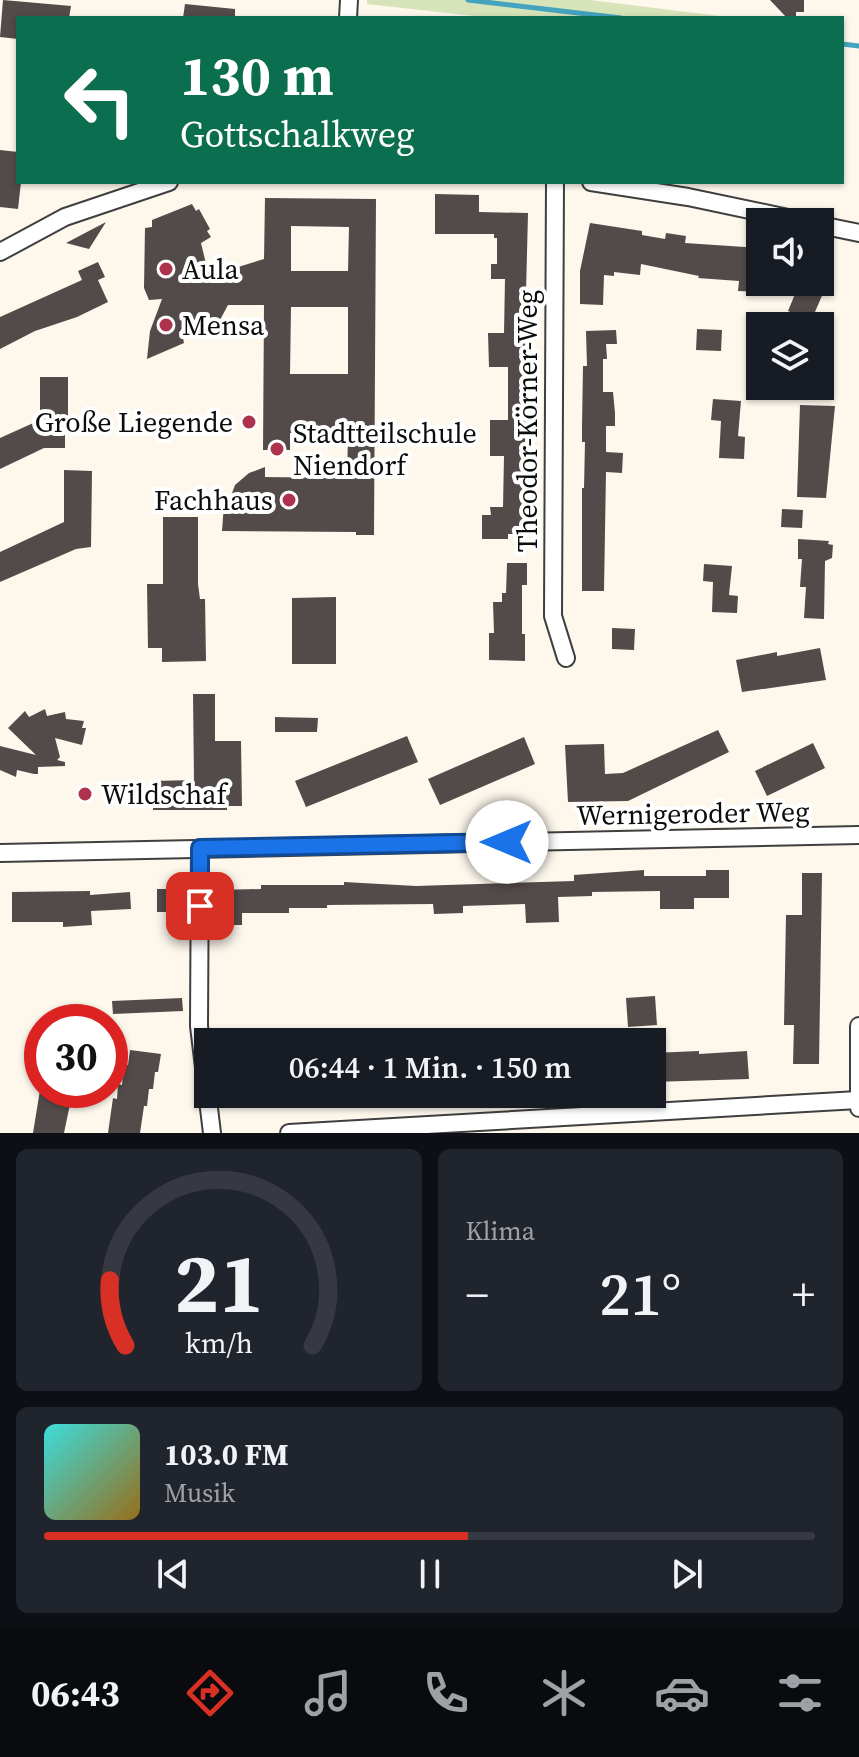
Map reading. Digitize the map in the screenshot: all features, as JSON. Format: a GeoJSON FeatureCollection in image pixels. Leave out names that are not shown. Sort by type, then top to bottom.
{"type":"FeatureCollection","features":[{"type":"Feature","properties":{"kind":"street"},"geometry":{"type":"LineString","coordinates":[[0,252],[65,217],[163,184]]}},
{"type":"Feature","properties":{"kind":"street","name":"Theodor-Körner-Weg"},"geometry":{"type":"LineString","coordinates":[[555,184],[553,616],[566,658]]}},
{"type":"Feature","properties":{"kind":"street"},"geometry":{"type":"LineString","coordinates":[[604,184],[746,209]]}},
{"type":"Feature","properties":{"kind":"street"},"geometry":{"type":"LineString","coordinates":[[834,228],[859,233]]}},
{"type":"Feature","properties":{"kind":"street","name":"Wernigeroder Weg"},"geometry":{"type":"LineString","coordinates":[[0,853],[859,835]]}},
{"type":"Feature","properties":{"kind":"street"},"geometry":{"type":"LineString","coordinates":[[200,848],[199,1026],[212,1133]]}},
{"type":"Feature","properties":{"kind":"street"},"geometry":{"type":"LineString","coordinates":[[289,1133],[858,1105],[859,1026]]}},
{"type":"Feature","properties":{"kind":"green space"},"geometry":{"type":"Polygon","coordinates":[[[367,0],[590,0],[719,16],[474,16],[367,4],[367,0]]]}},
{"type":"Feature","properties":{"kind":"building"},"geometry":{"type":"Polygon","coordinates":[[[3,0],[71,6],[69,16],[16,16],[16,39],[0,37],[3,0]]]}},
{"type":"Feature","properties":{"kind":"building"},"geometry":{"type":"Polygon","coordinates":[[[770,0],[804,0],[804,12],[785,16],[770,0]]]}},
{"type":"Feature","properties":{"kind":"building"},"geometry":{"type":"Polygon","coordinates":[[[185,4],[235,9],[235,16],[183,16],[185,4]]]}},
{"type":"Feature","properties":{"kind":"building"},"geometry":{"type":"Polygon","coordinates":[[[0,150],[16,152],[16,184],[21,184],[18,209],[0,207],[0,150]]]}},
{"type":"Feature","properties":{"kind":"building"},"geometry":{"type":"Polygon","coordinates":[[[435,194],[479,195],[479,212],[528,213],[525,333],[528,333],[529,366],[526,366],[525,534],[508,534],[508,539],[482,539],[482,515],[491,515],[490,507],[503,507],[504,456],[490,456],[490,420],[508,420],[508,367],[489,367],[488,333],[504,333],[505,279],[491,279],[491,264],[497,264],[497,238],[494,234],[435,234],[435,194]]]}},
{"type":"Feature","properties":{"kind":"building"},"geometry":{"type":"Polygon","coordinates":[[[265,198],[376,199],[374,535],[356,535],[356,532],[222,531],[224,504],[228,504],[235,485],[249,473],[265,467],[265,477],[347,478],[348,434],[290,433],[290,450],[263,450],[264,305],[228,305],[214,331],[181,329],[184,343],[147,359],[150,331],[162,299],[149,300],[144,288],[145,228],[152,227],[152,220],[192,204],[196,211],[199,209],[210,229],[207,231],[211,237],[201,243],[209,276],[264,259],[265,198]],[[291,226],[291,271],[348,271],[349,227],[291,226]],[[291,307],[290,374],[348,374],[348,307],[291,307]]]}},
{"type":"Feature","properties":{"kind":"building"},"geometry":{"type":"Polygon","coordinates":[[[106,222],[89,249],[66,243],[106,222]]]}},
{"type":"Feature","properties":{"kind":"building"},"geometry":{"type":"Polygon","coordinates":[[[590,223],[642,231],[642,235],[665,239],[666,233],[686,236],[685,243],[746,247],[746,291],[738,291],[739,281],[698,278],[641,264],[640,275],[614,272],[614,276],[604,275],[603,305],[580,304],[580,271],[590,223]]]}},
{"type":"Feature","properties":{"kind":"building"},"geometry":{"type":"Polygon","coordinates":[[[98,262],[105,277],[98,280],[108,302],[77,317],[35,331],[0,349],[0,317],[82,280],[78,271],[98,262]]]}},
{"type":"Feature","properties":{"kind":"building"},"geometry":{"type":"Polygon","coordinates":[[[794,296],[822,296],[815,312],[788,311],[794,296]]]}},
{"type":"Feature","properties":{"kind":"building"},"geometry":{"type":"Polygon","coordinates":[[[697,329],[722,330],[721,351],[696,350],[697,329]]]}},
{"type":"Feature","properties":{"kind":"building"},"geometry":{"type":"Polygon","coordinates":[[[616,330],[617,344],[606,344],[603,392],[613,392],[615,413],[615,426],[606,426],[606,452],[623,453],[622,473],[606,472],[604,591],[582,591],[585,442],[582,442],[582,425],[583,366],[587,366],[586,331],[616,330]]]}},
{"type":"Feature","properties":{"kind":"building"},"geometry":{"type":"Polygon","coordinates":[[[40,377],[68,377],[65,448],[44,448],[0,469],[0,438],[40,420],[40,377]]]}},
{"type":"Feature","properties":{"kind":"building"},"geometry":{"type":"Polygon","coordinates":[[[713,399],[741,401],[738,436],[745,437],[744,459],[719,458],[721,421],[711,420],[713,399]]]}},
{"type":"Feature","properties":{"kind":"building"},"geometry":{"type":"Polygon","coordinates":[[[800,405],[835,406],[826,498],[797,497],[800,405]]]}},
{"type":"Feature","properties":{"kind":"building"},"geometry":{"type":"Polygon","coordinates":[[[64,470],[92,471],[91,547],[76,549],[0,582],[0,552],[64,522],[64,470]]]}},
{"type":"Feature","properties":{"kind":"building"},"geometry":{"type":"Polygon","coordinates":[[[782,509],[803,510],[802,528],[781,527],[782,509]]]}},
{"type":"Feature","properties":{"kind":"building"},"geometry":{"type":"Polygon","coordinates":[[[163,517],[198,517],[198,584],[200,599],[205,599],[206,661],[162,662],[162,648],[148,648],[147,584],[163,584],[163,517]]]}},
{"type":"Feature","properties":{"kind":"building"},"geometry":{"type":"Polygon","coordinates":[[[798,539],[829,541],[828,544],[833,545],[832,558],[825,561],[824,619],[804,618],[806,587],[800,587],[802,559],[798,559],[798,539]]]}},
{"type":"Feature","properties":{"kind":"building"},"geometry":{"type":"Polygon","coordinates":[[[507,563],[527,563],[527,585],[522,585],[525,661],[489,660],[489,633],[494,633],[493,602],[502,602],[502,593],[506,593],[507,563]]]}},
{"type":"Feature","properties":{"kind":"building"},"geometry":{"type":"Polygon","coordinates":[[[704,564],[732,566],[729,595],[738,596],[737,613],[712,612],[713,582],[703,581],[704,564]]]}},
{"type":"Feature","properties":{"kind":"building"},"geometry":{"type":"Polygon","coordinates":[[[336,597],[336,664],[292,664],[292,598],[336,597]]]}},
{"type":"Feature","properties":{"kind":"building"},"geometry":{"type":"Polygon","coordinates":[[[612,628],[635,629],[634,650],[612,649],[612,628]]]}},
{"type":"Feature","properties":{"kind":"building"},"geometry":{"type":"Polygon","coordinates":[[[820,648],[826,680],[742,692],[736,660],[820,648]]]}},
{"type":"Feature","properties":{"kind":"building"},"geometry":{"type":"Polygon","coordinates":[[[193,694],[215,694],[215,741],[241,741],[242,806],[227,806],[227,810],[153,810],[153,781],[194,780],[193,694]]]}},
{"type":"Feature","properties":{"kind":"building"},"geometry":{"type":"Polygon","coordinates":[[[45,709],[47,716],[65,712],[66,719],[84,721],[82,728],[86,728],[82,745],[55,738],[60,757],[57,760],[65,762],[65,766],[38,767],[38,774],[17,770],[16,777],[0,770],[0,746],[36,755],[8,728],[25,711],[29,717],[45,709]]]}},
{"type":"Feature","properties":{"kind":"building"},"geometry":{"type":"Polygon","coordinates":[[[275,717],[318,718],[317,732],[275,732],[275,717]]]}},
{"type":"Feature","properties":{"kind":"building"},"geometry":{"type":"Polygon","coordinates":[[[718,730],[729,752],[628,801],[568,802],[565,745],[604,744],[605,774],[623,773],[718,730]]]}},
{"type":"Feature","properties":{"kind":"building"},"geometry":{"type":"Polygon","coordinates":[[[407,736],[418,762],[306,807],[295,781],[407,736]]]}},
{"type":"Feature","properties":{"kind":"building"},"geometry":{"type":"Polygon","coordinates":[[[524,737],[535,764],[440,805],[428,779],[524,737]]]}},
{"type":"Feature","properties":{"kind":"building"},"geometry":{"type":"Polygon","coordinates":[[[813,743],[825,768],[767,796],[755,771],[813,743]]]}},
{"type":"Feature","properties":{"kind":"building"},"geometry":{"type":"Polygon","coordinates":[[[644,870],[644,876],[706,876],[706,870],[729,870],[729,898],[694,898],[694,909],[660,909],[660,891],[592,892],[592,896],[558,897],[559,922],[526,923],[525,904],[463,906],[463,913],[434,914],[433,904],[289,908],[289,913],[242,913],[242,925],[219,925],[218,890],[261,889],[261,885],[344,885],[344,882],[416,886],[574,881],[574,875],[644,870]]]}},
{"type":"Feature","properties":{"kind":"building"},"geometry":{"type":"Polygon","coordinates":[[[802,873],[822,873],[819,1064],[793,1064],[794,1025],[784,1025],[786,915],[802,915],[802,873]]]}},
{"type":"Feature","properties":{"kind":"building"},"geometry":{"type":"Polygon","coordinates":[[[157,889],[177,889],[177,912],[157,912],[157,889]]]}},
{"type":"Feature","properties":{"kind":"building"},"geometry":{"type":"Polygon","coordinates":[[[90,891],[90,895],[130,892],[131,909],[91,911],[92,925],[63,927],[63,922],[12,922],[12,892],[90,891]]]}},
{"type":"Feature","properties":{"kind":"building"},"geometry":{"type":"Polygon","coordinates":[[[655,996],[657,1025],[628,1027],[626,998],[655,996]]]}},
{"type":"Feature","properties":{"kind":"building"},"geometry":{"type":"Polygon","coordinates":[[[182,998],[183,1011],[128,1013],[128,1004],[112,1004],[112,1001],[182,998]]]}},
{"type":"Feature","properties":{"kind":"building"},"geometry":{"type":"Polygon","coordinates":[[[130,1050],[161,1054],[153,1089],[149,1089],[147,1106],[144,1106],[140,1133],[108,1133],[112,1108],[128,1108],[130,1050]]]}},
{"type":"Feature","properties":{"kind":"building"},"geometry":{"type":"Polygon","coordinates":[[[747,1051],[749,1079],[666,1082],[666,1052],[747,1051]]]}},
{"type":"Feature","properties":{"kind":"building"},"geometry":{"type":"Polygon","coordinates":[[[37,1108],[69,1108],[64,1133],[33,1133],[37,1108]]]}},
{"type":"Feature","properties":{"kind":"waterway"},"geometry":{"type":"LineString","coordinates":[[468,0],[604,16]]}},
{"type":"Feature","properties":{"kind":"waterway"},"geometry":{"type":"LineString","coordinates":[[844,44],[859,46]]}},
{"type":"Feature","properties":{"kind":"place","name":"Aula"},"geometry":{"type":"Point","coordinates":[166,269]}},
{"type":"Feature","properties":{"kind":"place","name":"Mensa"},"geometry":{"type":"Point","coordinates":[166,325]}},
{"type":"Feature","properties":{"kind":"place","name":"Große Liegende"},"geometry":{"type":"Point","coordinates":[249,422]}},
{"type":"Feature","properties":{"kind":"place","name":"Stadtteilschule Niendorf"},"geometry":{"type":"Point","coordinates":[277,449]}},
{"type":"Feature","properties":{"kind":"place","name":"Fachhaus"},"geometry":{"type":"Point","coordinates":[289,500]}},
{"type":"Feature","properties":{"kind":"place","name":"Wildschaf"},"geometry":{"type":"Point","coordinates":[85,794]}},
{"type":"Feature","properties":{"kind":"route"},"geometry":{"type":"LineString","coordinates":[[200,906],[200,848],[507,842]]}}]}
